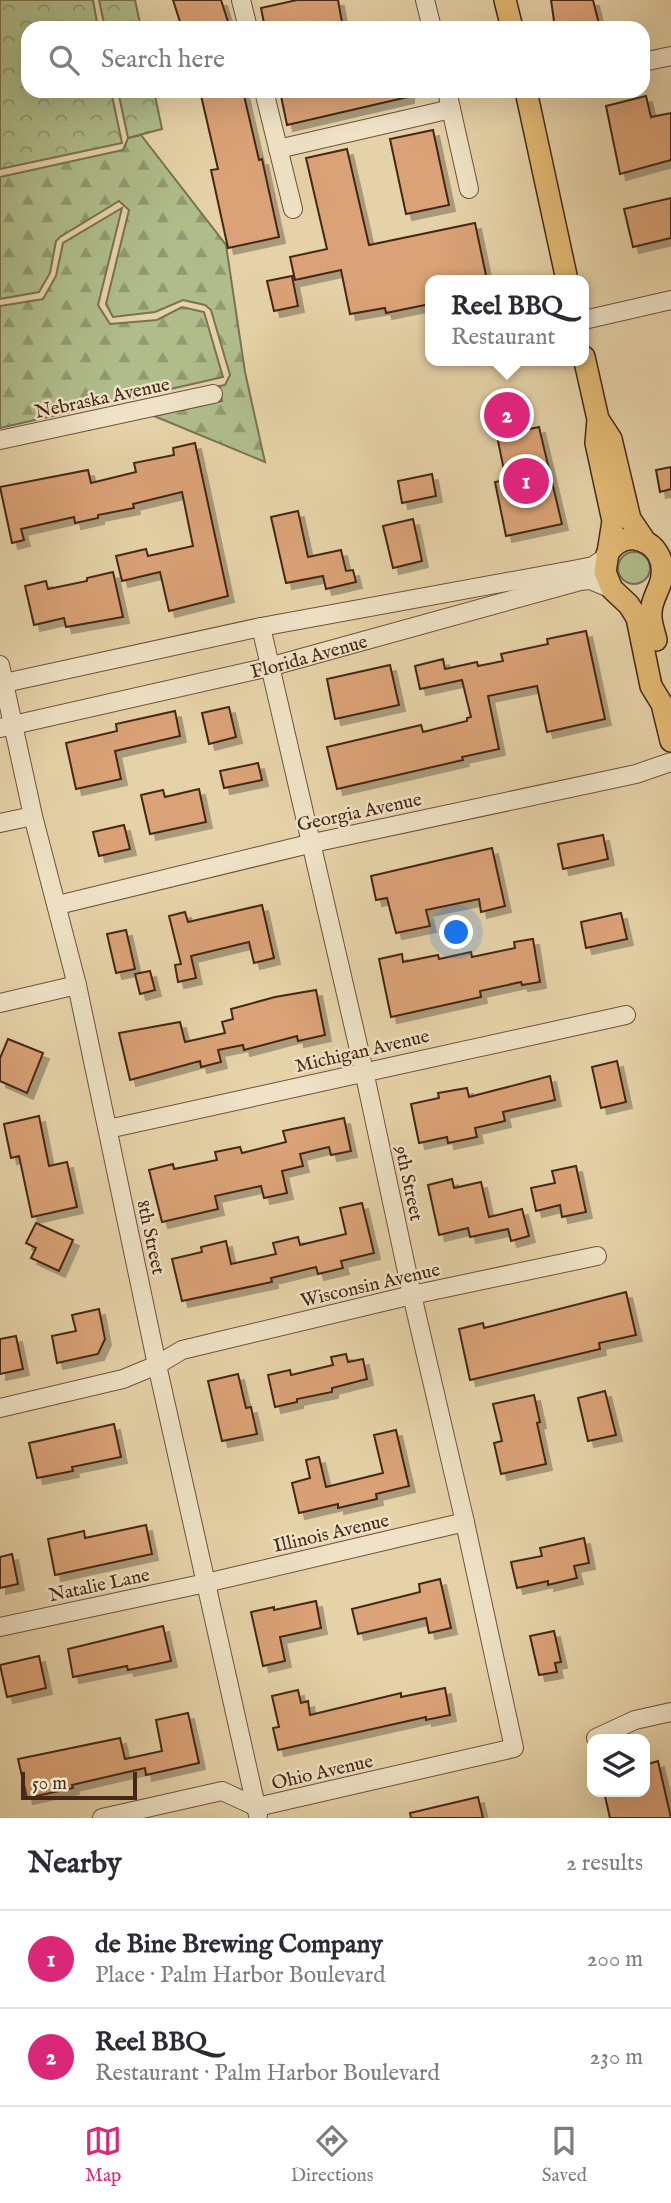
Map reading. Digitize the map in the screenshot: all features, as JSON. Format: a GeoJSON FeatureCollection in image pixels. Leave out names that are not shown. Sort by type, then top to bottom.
{"type":"FeatureCollection","features":[{"type":"Feature","properties":{"kind":"main road"},"geometry":{"type":"LineString","coordinates":[[505,0],[510,21]]}},
{"type":"Feature","properties":{"kind":"main road"},"geometry":{"type":"LineString","coordinates":[[528,98],[566,275]]}},
{"type":"Feature","properties":{"kind":"main road"},"geometry":{"type":"LineString","coordinates":[[586,366],[598,419],[596,443],[613,521],[605,572],[615,591],[629,605],[636,618],[651,686],[662,704],[671,741]]}},
{"type":"Feature","properties":{"kind":"main road"},"geometry":{"type":"LineString","coordinates":[[598,419],[611,439],[630,519],[656,545],[660,557],[664,576],[652,600],[650,614],[664,683],[662,704]]}},
{"type":"Feature","properties":{"kind":"main road"},"geometry":{"type":"LineString","coordinates":[[606,556],[616,544],[626,539],[656,545]]}},
{"type":"Feature","properties":{"kind":"main road"},"geometry":{"type":"LineString","coordinates":[[615,591],[628,598],[638,597],[664,576]]}},
{"type":"Feature","properties":{"kind":"street"},"geometry":{"type":"LineString","coordinates":[[242,0],[246,21]]}},
{"type":"Feature","properties":{"kind":"street"},"geometry":{"type":"LineString","coordinates":[[425,0],[430,21]]}},
{"type":"Feature","properties":{"kind":"street"},"geometry":{"type":"LineString","coordinates":[[650,60],[671,56]]}},
{"type":"Feature","properties":{"kind":"street"},"geometry":{"type":"LineString","coordinates":[[266,98],[293,209]]}},
{"type":"Feature","properties":{"kind":"street"},"geometry":{"type":"LineString","coordinates":[[449,98],[469,189]]}},
{"type":"Feature","properties":{"kind":"street"},"geometry":{"type":"LineString","coordinates":[[278,149],[451,109]]}},
{"type":"Feature","properties":{"kind":"street"},"geometry":{"type":"LineString","coordinates":[[589,319],[671,300]]}},
{"type":"Feature","properties":{"kind":"street","name":"Nebraska Avenue"},"geometry":{"type":"LineString","coordinates":[[0,440],[213,394]]}},
{"type":"Feature","properties":{"kind":"street","name":"Florida Avenue"},"geometry":{"type":"LineString","coordinates":[[2,684],[261,628],[593,566],[606,556]]}},
{"type":"Feature","properties":{"kind":"street","name":"Florida Avenue"},"geometry":{"type":"LineString","coordinates":[[6,727],[269,667],[572,582],[590,580],[615,591]]}},
{"type":"Feature","properties":{"kind":"street","name":"9th Street"},"geometry":{"type":"LineString","coordinates":[[261,628],[365,1071],[412,1295],[514,1748]]}},
{"type":"Feature","properties":{"kind":"street","name":"8th Street"},"geometry":{"type":"LineString","coordinates":[[0,665],[6,727],[58,905],[77,985],[157,1366],[258,1813]]}},
{"type":"Feature","properties":{"kind":"street","name":"Georgia Avenue"},"geometry":{"type":"LineString","coordinates":[[58,905],[313,843],[636,774],[671,762]]}},
{"type":"Feature","properties":{"kind":"street"},"geometry":{"type":"LineString","coordinates":[[0,823],[33,816]]}},
{"type":"Feature","properties":{"kind":"street"},"geometry":{"type":"LineString","coordinates":[[0,1003],[77,985]]}},
{"type":"Feature","properties":{"kind":"street","name":"Michigan Avenue"},"geometry":{"type":"LineString","coordinates":[[108,1129],[626,1015]]}},
{"type":"Feature","properties":{"kind":"street","name":"Wisconsin Avenue"},"geometry":{"type":"LineString","coordinates":[[0,1408],[123,1379],[157,1366],[182,1350],[412,1295],[597,1256]]}},
{"type":"Feature","properties":{"kind":"street","name":"Illinois Avenue"},"geometry":{"type":"LineString","coordinates":[[206,1583],[465,1522]]}},
{"type":"Feature","properties":{"kind":"street","name":"Natalie Lane"},"geometry":{"type":"LineString","coordinates":[[0,1627],[206,1583]]}},
{"type":"Feature","properties":{"kind":"street"},"geometry":{"type":"LineString","coordinates":[[605,1734],[635,1720],[671,1712]]}},
{"type":"Feature","properties":{"kind":"street","name":"Ohio Avenue"},"geometry":{"type":"LineString","coordinates":[[102,1818],[222,1791],[258,1813],[514,1748]]}},
{"type":"Feature","properties":{"kind":"green space"},"geometry":{"type":"Polygon","coordinates":[[[0,0],[93,0],[97,21],[21,21],[21,98],[112,98],[122,143],[0,169],[0,0]]]}},
{"type":"Feature","properties":{"kind":"green space"},"geometry":{"type":"Polygon","coordinates":[[[99,0],[135,0],[140,21],[104,21],[99,0]]]}},
{"type":"Feature","properties":{"kind":"green space"},"geometry":{"type":"Polygon","coordinates":[[[119,98],[155,98],[162,129],[128,138],[119,98]]]}},
{"type":"Feature","properties":{"kind":"green space"},"geometry":{"type":"Polygon","coordinates":[[[141,135],[226,245],[245,372],[265,462],[154,416],[222,401],[219,386],[225,385],[230,375],[211,310],[205,305],[183,300],[155,312],[113,317],[106,304],[129,210],[119,201],[56,241],[50,273],[39,292],[0,299],[0,177],[123,150],[128,138],[141,135]]]}},
{"type":"Feature","properties":{"kind":"green space"},"geometry":{"type":"Polygon","coordinates":[[[122,208],[98,305],[110,324],[157,320],[182,307],[204,312],[223,377],[0,428],[0,306],[43,299],[56,276],[63,243],[122,208]]]}},
{"type":"Feature","properties":{"kind":"green space"},"geometry":{"type":"Polygon","coordinates":[[[634,552],[646,556],[650,568],[646,580],[634,584],[622,580],[618,568],[622,556],[634,552]]]}},
{"type":"Feature","properties":{"kind":"building"},"geometry":{"type":"Polygon","coordinates":[[[173,0],[221,0],[228,21],[180,21],[173,0]]]}},
{"type":"Feature","properties":{"kind":"building"},"geometry":{"type":"Polygon","coordinates":[[[297,0],[338,0],[342,21],[264,21],[261,8],[297,0]]]}},
{"type":"Feature","properties":{"kind":"building"},"geometry":{"type":"Polygon","coordinates":[[[551,0],[593,0],[598,21],[554,21],[551,0]]]}},
{"type":"Feature","properties":{"kind":"building"},"geometry":{"type":"Polygon","coordinates":[[[202,98],[245,98],[259,160],[262,159],[279,237],[228,248],[211,170],[218,169],[202,98]]]}},
{"type":"Feature","properties":{"kind":"building"},"geometry":{"type":"Polygon","coordinates":[[[281,98],[404,98],[287,125],[281,98]]]}},
{"type":"Feature","properties":{"kind":"building"},"geometry":{"type":"Polygon","coordinates":[[[646,98],[651,117],[671,113],[671,160],[620,174],[606,106],[646,98]]]}},
{"type":"Feature","properties":{"kind":"building"},"geometry":{"type":"Polygon","coordinates":[[[433,130],[449,205],[406,214],[390,139],[433,130]]]}},
{"type":"Feature","properties":{"kind":"building"},"geometry":{"type":"Polygon","coordinates":[[[347,149],[369,245],[475,223],[486,275],[425,275],[425,305],[386,313],[385,308],[350,314],[341,270],[295,280],[290,257],[327,249],[306,158],[347,149]]]}},
{"type":"Feature","properties":{"kind":"building"},"geometry":{"type":"Polygon","coordinates":[[[671,198],[671,238],[633,247],[624,209],[671,198]]]}},
{"type":"Feature","properties":{"kind":"building"},"geometry":{"type":"Polygon","coordinates":[[[292,276],[298,306],[274,311],[267,281],[292,276]]]}},
{"type":"Feature","properties":{"kind":"building"},"geometry":{"type":"Polygon","coordinates":[[[539,427],[562,524],[506,536],[495,482],[506,480],[497,436],[539,427]]]}},
{"type":"Feature","properties":{"kind":"building"},"geometry":{"type":"Polygon","coordinates":[[[195,443],[228,596],[169,611],[160,572],[122,581],[116,556],[146,549],[148,556],[193,546],[182,492],[133,504],[134,508],[98,515],[98,518],[75,523],[74,517],[21,529],[24,540],[12,543],[0,487],[88,470],[91,483],[136,472],[134,463],[174,455],[173,448],[195,443]]]}},
{"type":"Feature","properties":{"kind":"building"},"geometry":{"type":"Polygon","coordinates":[[[671,467],[671,489],[660,492],[656,470],[671,467]]]}},
{"type":"Feature","properties":{"kind":"building"},"geometry":{"type":"Polygon","coordinates":[[[432,474],[436,496],[402,503],[398,481],[432,474]]]}},
{"type":"Feature","properties":{"kind":"building"},"geometry":{"type":"Polygon","coordinates":[[[298,511],[308,557],[341,550],[346,571],[353,570],[356,582],[326,589],[323,576],[286,583],[271,517],[298,511]]]}},
{"type":"Feature","properties":{"kind":"building"},"geometry":{"type":"Polygon","coordinates":[[[413,519],[422,561],[393,568],[383,526],[413,519]]]}},
{"type":"Feature","properties":{"kind":"building"},"geometry":{"type":"Polygon","coordinates":[[[113,572],[123,617],[66,627],[64,618],[34,625],[25,586],[46,581],[48,589],[87,581],[87,578],[113,572]]]}},
{"type":"Feature","properties":{"kind":"building"},"geometry":{"type":"Polygon","coordinates":[[[586,631],[605,719],[547,732],[537,686],[488,696],[499,749],[337,789],[327,747],[421,725],[423,732],[467,721],[467,718],[471,717],[462,680],[420,689],[415,666],[443,659],[445,669],[477,662],[478,666],[503,661],[501,654],[548,644],[547,639],[586,631]]]}},
{"type":"Feature","properties":{"kind":"building"},"geometry":{"type":"Polygon","coordinates":[[[390,665],[399,705],[335,719],[327,679],[390,665]]]}},
{"type":"Feature","properties":{"kind":"building"},"geometry":{"type":"Polygon","coordinates":[[[229,707],[236,737],[209,744],[202,713],[229,707]]]}},
{"type":"Feature","properties":{"kind":"building"},"geometry":{"type":"Polygon","coordinates":[[[175,711],[180,736],[115,751],[121,779],[76,789],[66,743],[117,731],[116,724],[175,711]]]}},
{"type":"Feature","properties":{"kind":"building"},"geometry":{"type":"Polygon","coordinates":[[[258,763],[262,780],[224,788],[220,771],[258,763]]]}},
{"type":"Feature","properties":{"kind":"building"},"geometry":{"type":"Polygon","coordinates":[[[199,789],[206,822],[150,834],[141,795],[163,790],[165,797],[199,789]]]}},
{"type":"Feature","properties":{"kind":"building"},"geometry":{"type":"Polygon","coordinates":[[[124,825],[130,849],[99,856],[93,832],[124,825]]]}},
{"type":"Feature","properties":{"kind":"building"},"geometry":{"type":"Polygon","coordinates":[[[603,835],[608,859],[563,869],[558,844],[603,835]]]}},
{"type":"Feature","properties":{"kind":"building"},"geometry":{"type":"Polygon","coordinates":[[[492,848],[505,906],[481,912],[479,899],[426,910],[430,926],[396,933],[387,898],[376,900],[371,876],[492,848]]]}},
{"type":"Feature","properties":{"kind":"building"},"geometry":{"type":"Polygon","coordinates":[[[262,905],[274,958],[254,963],[249,942],[191,956],[196,978],[178,982],[175,965],[181,964],[169,916],[185,912],[188,922],[262,905]]]}},
{"type":"Feature","properties":{"kind":"building"},"geometry":{"type":"Polygon","coordinates":[[[621,913],[627,939],[586,948],[581,922],[621,913]]]}},
{"type":"Feature","properties":{"kind":"building"},"geometry":{"type":"Polygon","coordinates":[[[126,930],[135,969],[116,973],[107,934],[126,930]]]}},
{"type":"Feature","properties":{"kind":"building"},"geometry":{"type":"Polygon","coordinates":[[[533,939],[540,982],[522,985],[521,982],[480,991],[481,997],[391,1017],[379,959],[402,954],[403,962],[438,955],[439,959],[471,952],[472,957],[515,948],[514,942],[533,939]]]}},
{"type":"Feature","properties":{"kind":"building"},"geometry":{"type":"Polygon","coordinates":[[[150,971],[155,990],[140,994],[135,974],[150,971]]]}},
{"type":"Feature","properties":{"kind":"building"},"geometry":{"type":"Polygon","coordinates":[[[316,990],[325,1035],[298,1041],[297,1036],[244,1050],[243,1045],[218,1050],[221,1062],[201,1067],[200,1061],[130,1080],[119,1033],[180,1022],[185,1042],[225,1033],[222,1022],[233,1019],[231,1009],[275,997],[316,990]]]}},
{"type":"Feature","properties":{"kind":"building"},"geometry":{"type":"Polygon","coordinates":[[[8,1039],[43,1053],[27,1093],[0,1081],[0,1058],[8,1039]]]}},
{"type":"Feature","properties":{"kind":"building"},"geometry":{"type":"Polygon","coordinates":[[[617,1061],[626,1102],[601,1108],[592,1067],[617,1061]]]}},
{"type":"Feature","properties":{"kind":"building"},"geometry":{"type":"Polygon","coordinates":[[[550,1076],[555,1100],[503,1112],[505,1121],[475,1128],[477,1137],[448,1143],[447,1137],[419,1143],[411,1104],[439,1098],[438,1093],[467,1088],[469,1097],[550,1076]]]}},
{"type":"Feature","properties":{"kind":"building"},"geometry":{"type":"Polygon","coordinates":[[[39,1116],[49,1166],[67,1162],[77,1207],[32,1217],[19,1156],[11,1158],[4,1124],[39,1116]]]}},
{"type":"Feature","properties":{"kind":"building"},"geometry":{"type":"Polygon","coordinates":[[[344,1118],[351,1151],[331,1155],[329,1147],[300,1154],[303,1166],[282,1171],[287,1193],[264,1198],[261,1186],[215,1196],[218,1209],[162,1222],[149,1170],[173,1164],[174,1169],[217,1160],[215,1152],[240,1147],[242,1153],[286,1142],[283,1131],[344,1118]]]}},
{"type":"Feature","properties":{"kind":"building"},"geometry":{"type":"Polygon","coordinates":[[[576,1166],[586,1212],[562,1217],[560,1205],[536,1211],[531,1188],[555,1183],[552,1171],[576,1166]]]}},
{"type":"Feature","properties":{"kind":"building"},"geometry":{"type":"Polygon","coordinates":[[[452,1179],[454,1188],[481,1182],[489,1217],[522,1209],[529,1236],[511,1241],[508,1229],[470,1237],[468,1228],[439,1235],[428,1185],[452,1179]]]}},
{"type":"Feature","properties":{"kind":"building"},"geometry":{"type":"Polygon","coordinates":[[[362,1203],[374,1253],[341,1261],[343,1268],[318,1274],[316,1267],[271,1278],[272,1282],[182,1301],[172,1259],[202,1252],[201,1247],[226,1241],[231,1264],[276,1254],[273,1243],[298,1237],[300,1245],[346,1234],[340,1208],[362,1203]]]}},
{"type":"Feature","properties":{"kind":"building"},"geometry":{"type":"Polygon","coordinates":[[[36,1223],[73,1240],[59,1271],[31,1258],[36,1248],[26,1243],[36,1223]]]}},
{"type":"Feature","properties":{"kind":"building"},"geometry":{"type":"Polygon","coordinates":[[[626,1292],[636,1335],[599,1343],[600,1349],[470,1380],[459,1329],[483,1323],[484,1328],[626,1292]]]}},
{"type":"Feature","properties":{"kind":"building"},"geometry":{"type":"Polygon","coordinates":[[[99,1309],[105,1339],[98,1354],[57,1363],[52,1336],[76,1331],[72,1315],[99,1309]]]}},
{"type":"Feature","properties":{"kind":"building"},"geometry":{"type":"Polygon","coordinates":[[[16,1336],[23,1369],[0,1374],[0,1339],[16,1336]]]}},
{"type":"Feature","properties":{"kind":"building"},"geometry":{"type":"Polygon","coordinates":[[[346,1354],[348,1362],[363,1359],[367,1379],[332,1388],[332,1392],[297,1399],[297,1402],[275,1407],[268,1375],[290,1370],[291,1375],[333,1365],[331,1357],[346,1354]]]}},
{"type":"Feature","properties":{"kind":"building"},"geometry":{"type":"Polygon","coordinates":[[[238,1374],[246,1408],[251,1407],[257,1434],[222,1441],[208,1381],[238,1374]]]}},
{"type":"Feature","properties":{"kind":"building"},"geometry":{"type":"Polygon","coordinates":[[[605,1391],[616,1435],[588,1441],[578,1398],[605,1391]]]}},
{"type":"Feature","properties":{"kind":"building"},"geometry":{"type":"Polygon","coordinates":[[[534,1395],[546,1464],[501,1474],[494,1443],[502,1441],[493,1404],[534,1395]]]}},
{"type":"Feature","properties":{"kind":"building"},"geometry":{"type":"Polygon","coordinates":[[[114,1424],[121,1457],[72,1467],[73,1471],[37,1478],[29,1443],[114,1424]]]}},
{"type":"Feature","properties":{"kind":"building"},"geometry":{"type":"Polygon","coordinates":[[[396,1430],[409,1486],[376,1494],[377,1499],[299,1513],[292,1483],[310,1478],[306,1460],[319,1457],[326,1487],[383,1473],[374,1435],[396,1430]]]}},
{"type":"Feature","properties":{"kind":"building"},"geometry":{"type":"Polygon","coordinates":[[[146,1525],[152,1554],[55,1575],[48,1539],[84,1531],[85,1538],[146,1525]]]}},
{"type":"Feature","properties":{"kind":"building"},"geometry":{"type":"Polygon","coordinates":[[[584,1538],[589,1563],[574,1566],[577,1578],[548,1585],[548,1581],[517,1588],[511,1562],[542,1556],[540,1548],[584,1538]]]}},
{"type":"Feature","properties":{"kind":"building"},"geometry":{"type":"Polygon","coordinates":[[[12,1554],[18,1584],[0,1588],[0,1557],[12,1554]]]}},
{"type":"Feature","properties":{"kind":"building"},"geometry":{"type":"Polygon","coordinates":[[[440,1579],[451,1628],[429,1633],[426,1618],[358,1634],[352,1609],[420,1592],[419,1584],[440,1579]]]}},
{"type":"Feature","properties":{"kind":"building"},"geometry":{"type":"Polygon","coordinates":[[[316,1601],[321,1628],[280,1637],[285,1661],[263,1666],[251,1612],[316,1601]]]}},
{"type":"Feature","properties":{"kind":"building"},"geometry":{"type":"Polygon","coordinates":[[[163,1626],[171,1661],[128,1670],[127,1666],[73,1677],[68,1649],[163,1626]]]}},
{"type":"Feature","properties":{"kind":"building"},"geometry":{"type":"Polygon","coordinates":[[[554,1631],[561,1662],[555,1663],[557,1672],[539,1675],[530,1636],[554,1631]]]}},
{"type":"Feature","properties":{"kind":"building"},"geometry":{"type":"Polygon","coordinates":[[[39,1656],[46,1688],[7,1697],[0,1665],[39,1656]]]}},
{"type":"Feature","properties":{"kind":"building"},"geometry":{"type":"Polygon","coordinates":[[[445,1688],[450,1715],[426,1720],[426,1717],[278,1750],[273,1728],[279,1727],[272,1696],[298,1690],[301,1703],[308,1701],[310,1715],[401,1693],[401,1697],[445,1688]]]}},
{"type":"Feature","properties":{"kind":"building"},"geometry":{"type":"Polygon","coordinates":[[[188,1713],[199,1763],[146,1775],[145,1768],[27,1798],[18,1759],[120,1738],[125,1759],[162,1751],[156,1720],[188,1713]]]}},
{"type":"Feature","properties":{"kind":"building"},"geometry":{"type":"Polygon","coordinates":[[[658,1761],[671,1818],[610,1818],[605,1797],[650,1797],[650,1763],[658,1761]]]}},
{"type":"Feature","properties":{"kind":"building"},"geometry":{"type":"Polygon","coordinates":[[[478,1797],[483,1818],[411,1818],[410,1813],[478,1797]]]}},
{"type":"Feature","properties":{"kind":"place","name":"Reel BBQ"},"geometry":{"type":"Point","coordinates":[507,415]}},
{"type":"Feature","properties":{"kind":"place","name":"de Bine Brewing Company"},"geometry":{"type":"Point","coordinates":[526,481]}}]}
